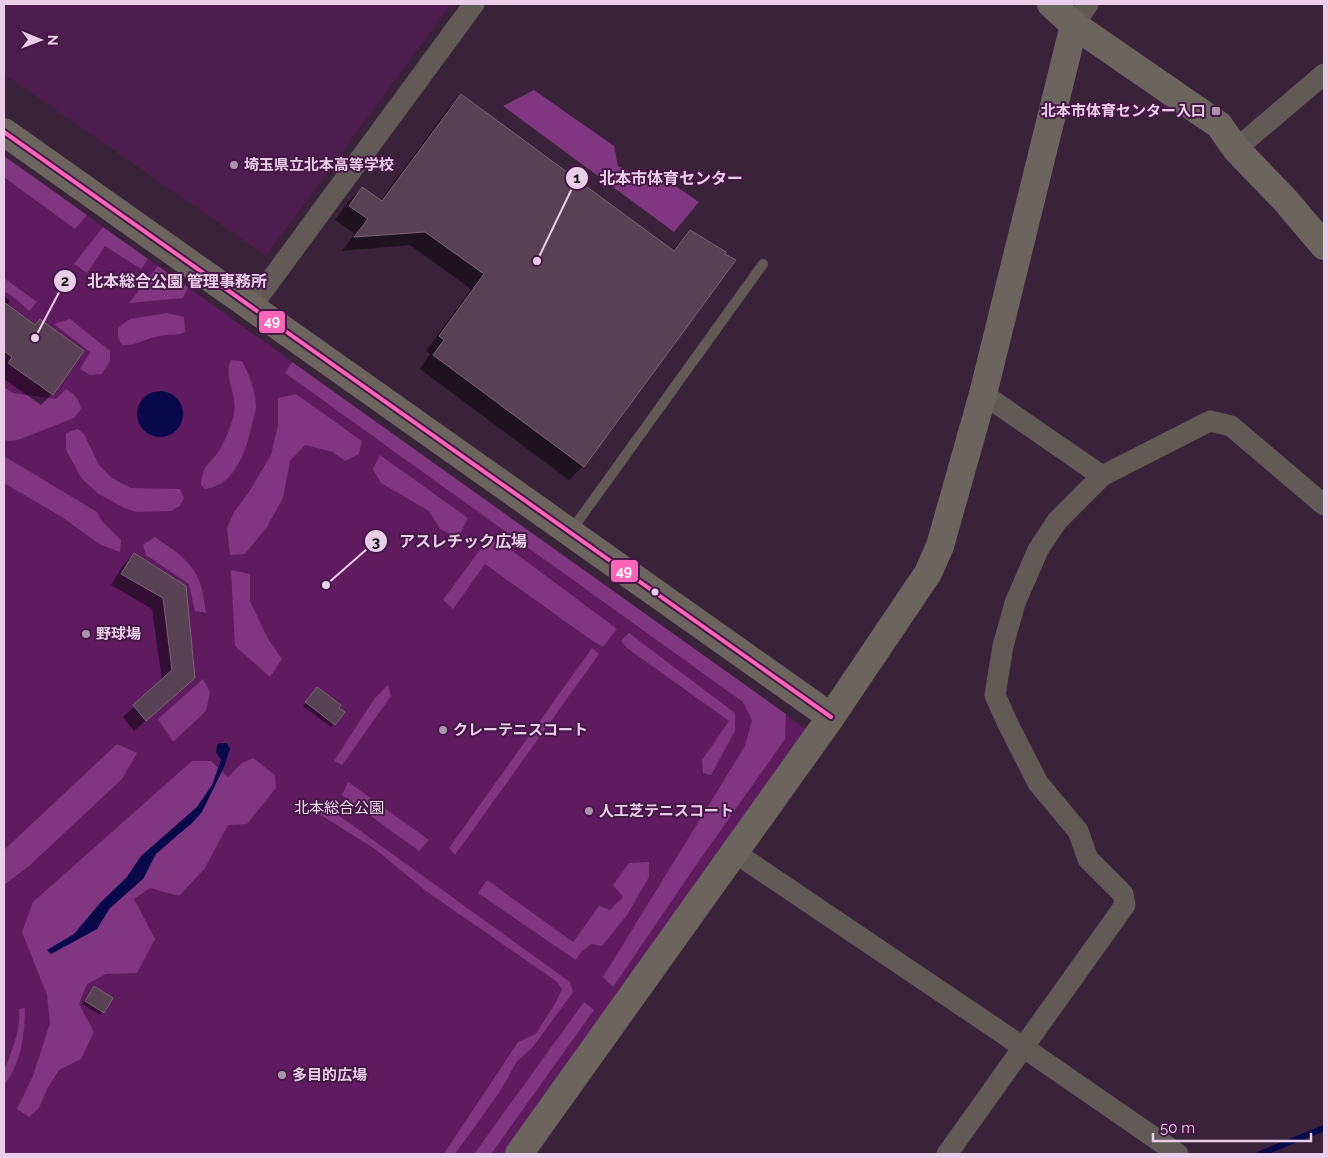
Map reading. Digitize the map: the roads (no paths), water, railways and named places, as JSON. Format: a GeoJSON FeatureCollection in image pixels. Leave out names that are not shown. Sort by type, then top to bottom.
{"type":"FeatureCollection","features":[{"type":"Feature","properties":{"kind":"street"},"geometry":{"type":"LineString","coordinates":[[251,307],[474,4]]}},
{"type":"Feature","properties":{"kind":"street"},"geometry":{"type":"LineString","coordinates":[[1051,4],[1081,14],[1219,125],[1236,150],[1286,200],[1324,246]]}},
{"type":"Feature","properties":{"kind":"street"},"geometry":{"type":"LineString","coordinates":[[519,1154],[831,717],[928,573],[940,546],[983,394],[1081,14]]}},
{"type":"Feature","properties":{"kind":"street"},"geometry":{"type":"LineString","coordinates":[[1236,150],[1324,74]]}},
{"type":"Feature","properties":{"kind":"street"},"geometry":{"type":"LineString","coordinates":[[4,132],[831,717]]}},
{"type":"Feature","properties":{"kind":"street"},"geometry":{"type":"LineString","coordinates":[[983,394],[1102,476]]}},
{"type":"Feature","properties":{"kind":"street"},"geometry":{"type":"LineString","coordinates":[[946,1154],[1125,905],[1123,894],[1088,859],[1078,831],[1038,783],[995,695],[1003,646],[1015,603],[1038,550],[1057,521],[1102,476],[1210,421],[1231,426],[1324,505]]}},
{"type":"Feature","properties":{"kind":"street"},"geometry":{"type":"LineString","coordinates":[[734,852],[1178,1154]]}},
{"type":"Feature","properties":{"kind":"lane"},"geometry":{"type":"LineString","coordinates":[[570,533],[763,264]]}},
{"type":"Feature","properties":{"kind":"waterway"},"geometry":{"type":"LineString","coordinates":[[1260,1154],[1324,1128]]}},
{"type":"Feature","properties":{"kind":"place","name":"北本市体育センター入口"},"geometry":{"type":"Point","coordinates":[1216,111]}},
{"type":"Feature","properties":{"kind":"place","name":"埼玉県立北本高等学校"},"geometry":{"type":"Point","coordinates":[234,165]}},
{"type":"Feature","properties":{"kind":"place","name":"北本市体育センター"},"geometry":{"type":"Point","coordinates":[537,261]}},
{"type":"Feature","properties":{"kind":"place","name":"北本総合公園 管理事務所"},"geometry":{"type":"Point","coordinates":[35,338]}},
{"type":"Feature","properties":{"kind":"place","name":"アスレチック広場"},"geometry":{"type":"Point","coordinates":[326,585]}},
{"type":"Feature","properties":{"kind":"place","name":"野球場"},"geometry":{"type":"Point","coordinates":[86,634]}},
{"type":"Feature","properties":{"kind":"place","name":"クレーテニスコート"},"geometry":{"type":"Point","coordinates":[443,730]}},
{"type":"Feature","properties":{"kind":"place","name":"人工芝テニスコート"},"geometry":{"type":"Point","coordinates":[589,811]}},
{"type":"Feature","properties":{"kind":"place","name":"多目的広場"},"geometry":{"type":"Point","coordinates":[282,1075]}},
{"type":"Feature","properties":{"kind":"park label","name":"北本総合公園"},"geometry":{"type":"Point","coordinates":[339,808]}}]}
